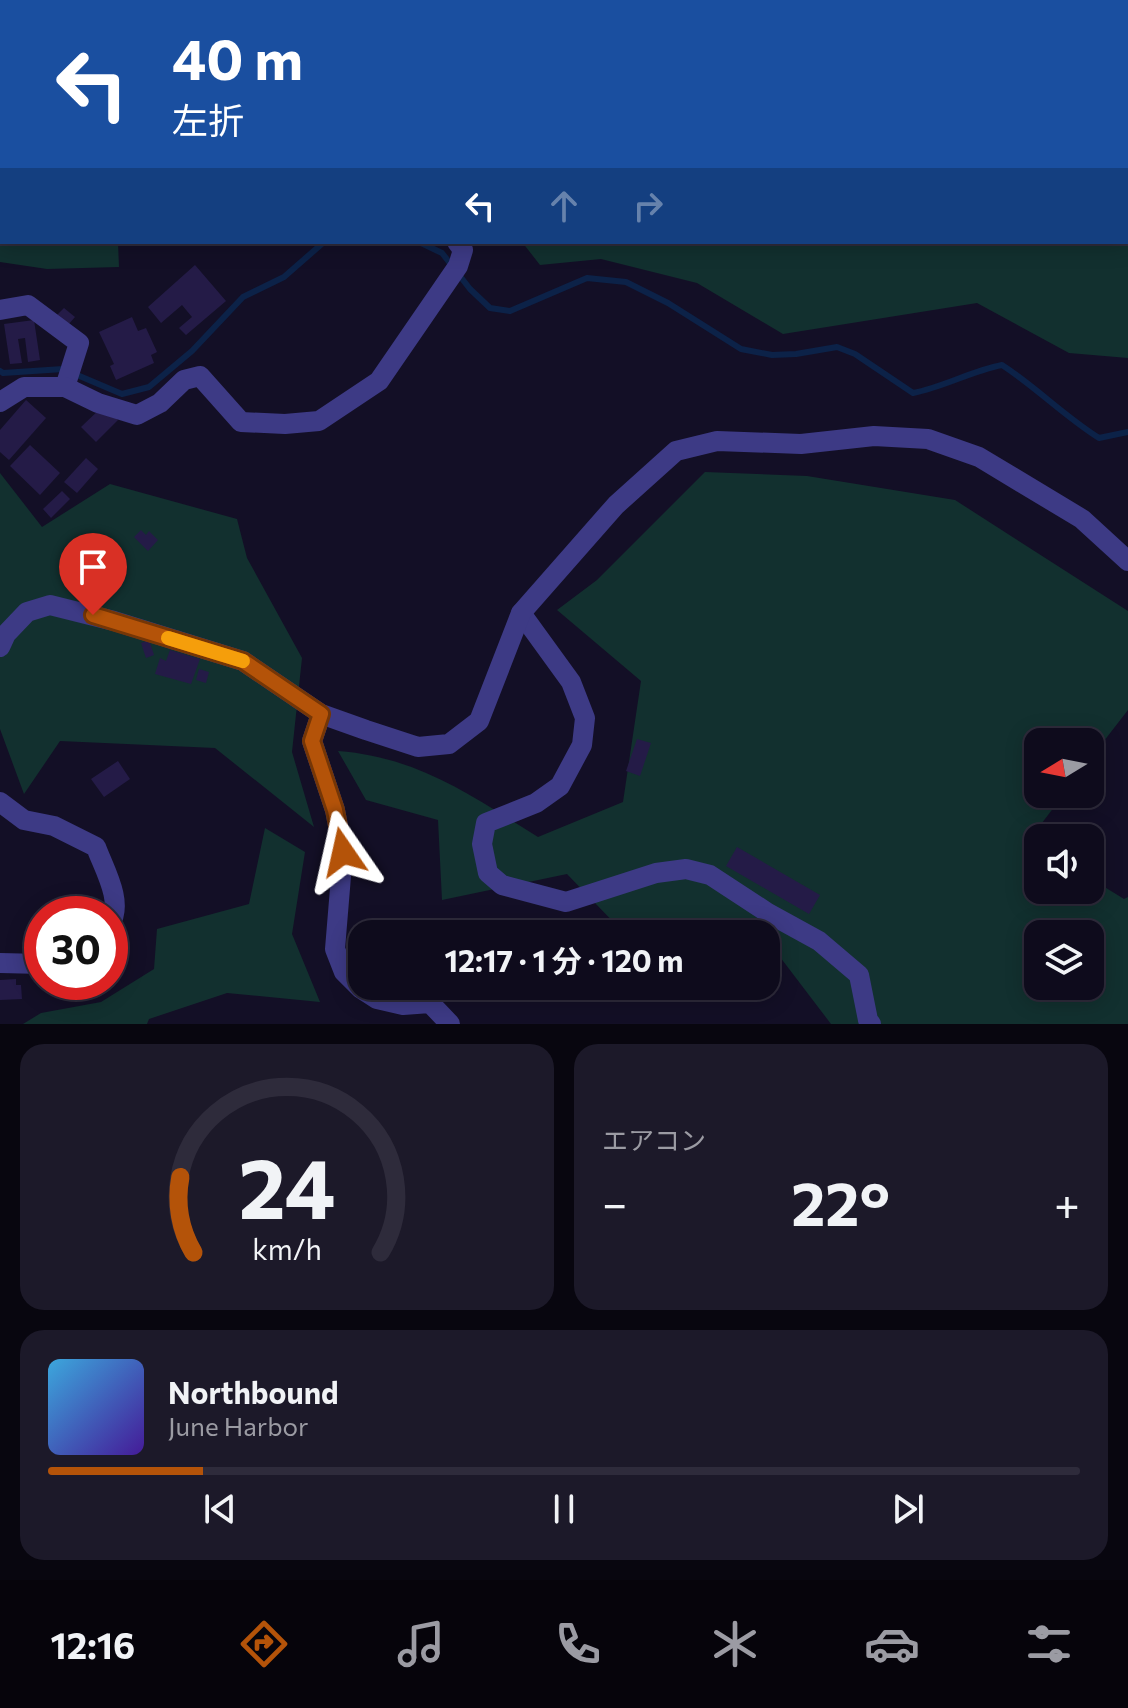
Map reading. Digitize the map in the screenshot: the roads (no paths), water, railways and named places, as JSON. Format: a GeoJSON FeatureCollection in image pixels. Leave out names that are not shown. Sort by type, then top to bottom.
{"type":"FeatureCollection","features":[{"type":"Feature","properties":{"kind":"street"},"geometry":{"type":"LineString","coordinates":[[0,402],[24,387],[65,387],[98,403],[137,415],[160,403],[184,380],[200,376],[241,422],[285,424],[319,421],[379,381],[458,266],[463,250],[458,244]]}},
{"type":"Feature","properties":{"kind":"street"},"geometry":{"type":"LineString","coordinates":[[0,310],[28,305],[79,343],[65,387]]}},
{"type":"Feature","properties":{"kind":"street"},"geometry":{"type":"LineString","coordinates":[[0,647],[6,634],[27,612],[50,605],[114,621],[243,661],[321,714],[418,747],[449,744],[479,721],[521,613],[616,505],[676,451],[717,441],[801,444],[874,436],[928,439],[979,457],[1082,519],[1128,561]]}},
{"type":"Feature","properties":{"kind":"street"},"geometry":{"type":"LineString","coordinates":[[521,613],[571,682],[585,718],[582,745],[560,786],[536,803],[486,823],[482,844],[488,873],[502,885],[566,902],[656,873],[686,869],[710,875],[819,941],[859,975],[871,1024]]}},
{"type":"Feature","properties":{"kind":"street"},"geometry":{"type":"LineString","coordinates":[[321,714],[312,741],[335,810],[343,852],[335,949],[344,972],[377,999],[403,1005],[430,1003],[450,1024]]}},
{"type":"Feature","properties":{"kind":"street"},"geometry":{"type":"LineString","coordinates":[[0,802],[24,820],[54,826],[96,847],[114,896]]}},
{"type":"Feature","properties":{"kind":"street"},"geometry":{"type":"LineString","coordinates":[[0,963],[24,964]]}},
{"type":"Feature","properties":{"kind":"waterway"},"geometry":{"type":"LineString","coordinates":[[0,371],[63,369],[122,394],[149,387],[192,351],[243,297],[284,277],[322,244]]}},
{"type":"Feature","properties":{"kind":"waterway"},"geometry":{"type":"LineString","coordinates":[[423,244],[442,253],[470,289],[490,308],[510,311],[587,278],[626,282],[668,303],[741,349],[772,355],[837,347],[855,354],[913,393],[1002,365],[1099,438],[1128,432]]}}]}
